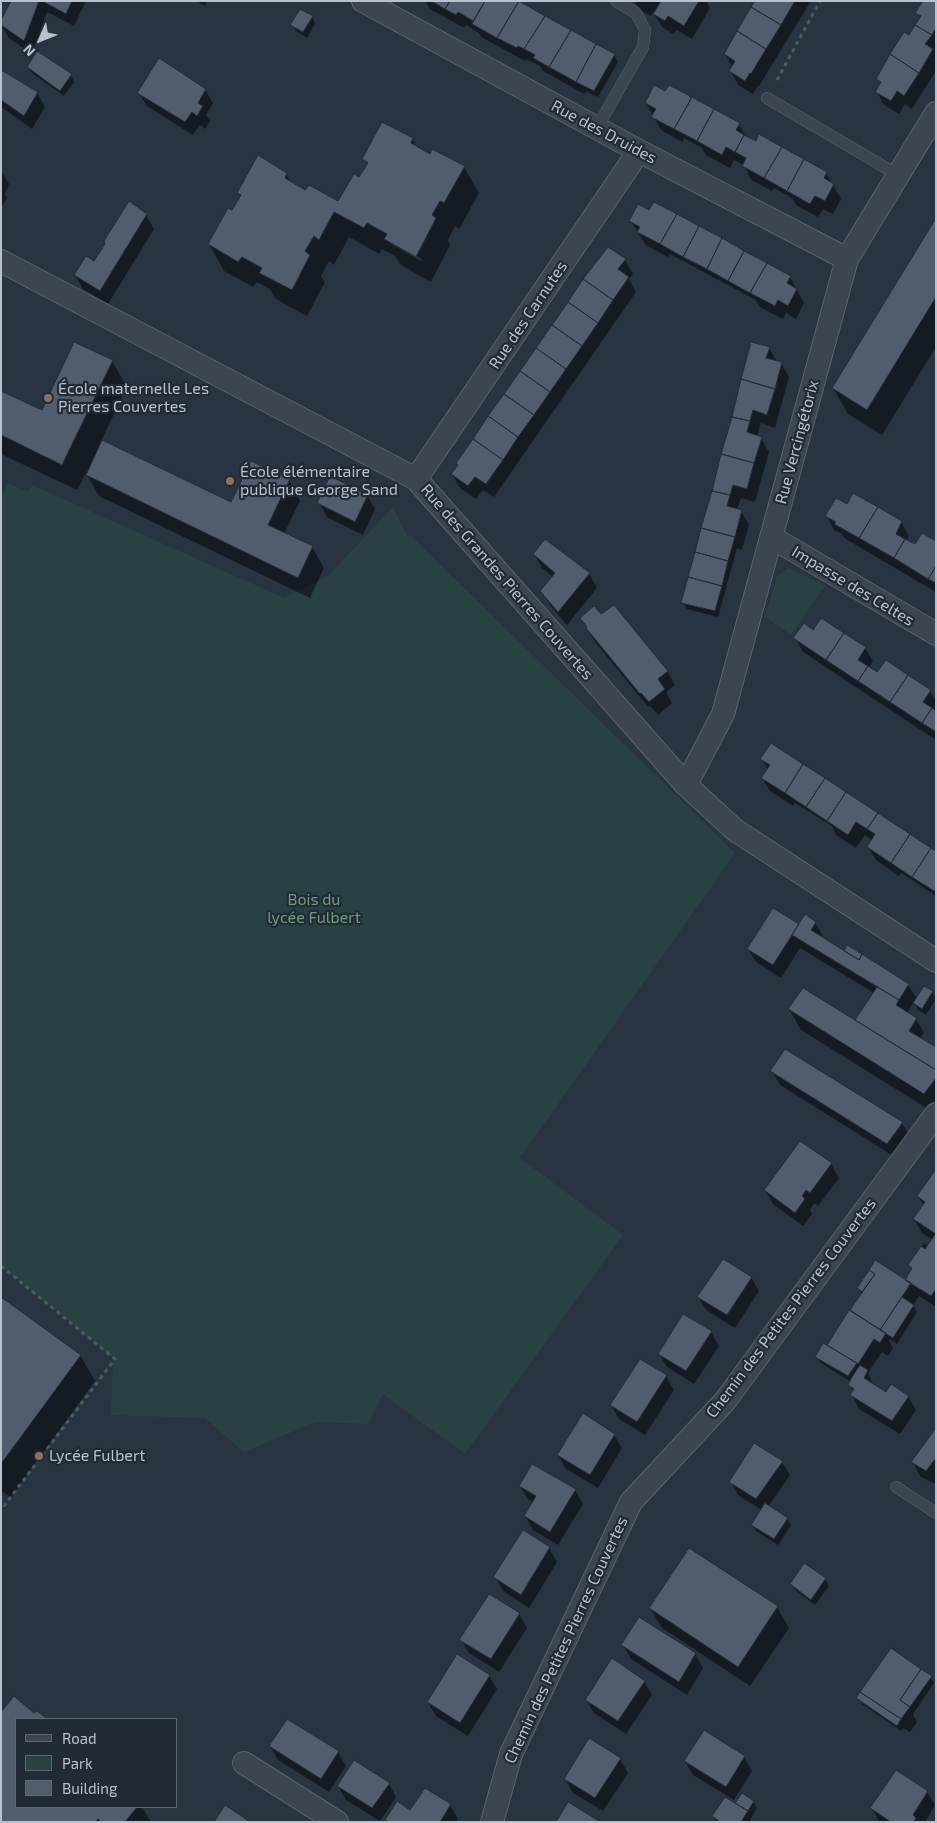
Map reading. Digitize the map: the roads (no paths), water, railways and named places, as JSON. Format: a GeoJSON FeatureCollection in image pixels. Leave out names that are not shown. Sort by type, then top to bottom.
{"type":"FeatureCollection","features":[{"type":"Feature","properties":{"kind":"street","name":"Rue des Druides"},"geometry":{"type":"LineString","coordinates":[[363,1],[640,151],[847,259]]}},
{"type":"Feature","properties":{"kind":"street","name":"Rue Vercingétorix"},"geometry":{"type":"LineString","coordinates":[[686,785],[723,714],[847,259],[936,113]]}},
{"type":"Feature","properties":{"kind":"street","name":"Rue des Carnutes"},"geometry":{"type":"LineString","coordinates":[[416,479],[640,151]]}},
{"type":"Feature","properties":{"kind":"street","name":"Rue des Grandes Pierres Couvertes"},"geometry":{"type":"LineString","coordinates":[[1,261],[416,479],[686,785],[735,830],[936,961]]}},
{"type":"Feature","properties":{"kind":"street","name":"Impasse des Celtes"},"geometry":{"type":"LineString","coordinates":[[771,537],[936,634]]}},
{"type":"Feature","properties":{"kind":"street","name":"Chemin des Petites Pierres Couvertes"},"geometry":{"type":"LineString","coordinates":[[492,1822],[511,1754],[631,1502],[725,1401],[936,1114]]}},
{"type":"Feature","properties":{"kind":"street"},"geometry":{"type":"LineString","coordinates":[[244,1764],[337,1822]]}},
{"type":"Feature","properties":{"kind":"lane"},"geometry":{"type":"LineString","coordinates":[[597,128],[643,47],[645,30],[636,13],[616,1]]}},
{"type":"Feature","properties":{"kind":"lane"},"geometry":{"type":"LineString","coordinates":[[767,98],[898,175]]}},
{"type":"Feature","properties":{"kind":"lane"},"geometry":{"type":"LineString","coordinates":[[896,1487],[936,1513]]}},
{"type":"Feature","properties":{"kind":"place","name":"École maternelle Les Pierres Couvertes"},"geometry":{"type":"Point","coordinates":[48,398]}},
{"type":"Feature","properties":{"kind":"place","name":"École élémentaire publique George Sand"},"geometry":{"type":"Point","coordinates":[230,481]}},
{"type":"Feature","properties":{"kind":"place","name":"Lycée Fulbert"},"geometry":{"type":"Point","coordinates":[39,1456]}},
{"type":"Feature","properties":{"kind":"park label","name":"Bois du lycée Fulbert"},"geometry":{"type":"Point","coordinates":[314,909]}}]}
